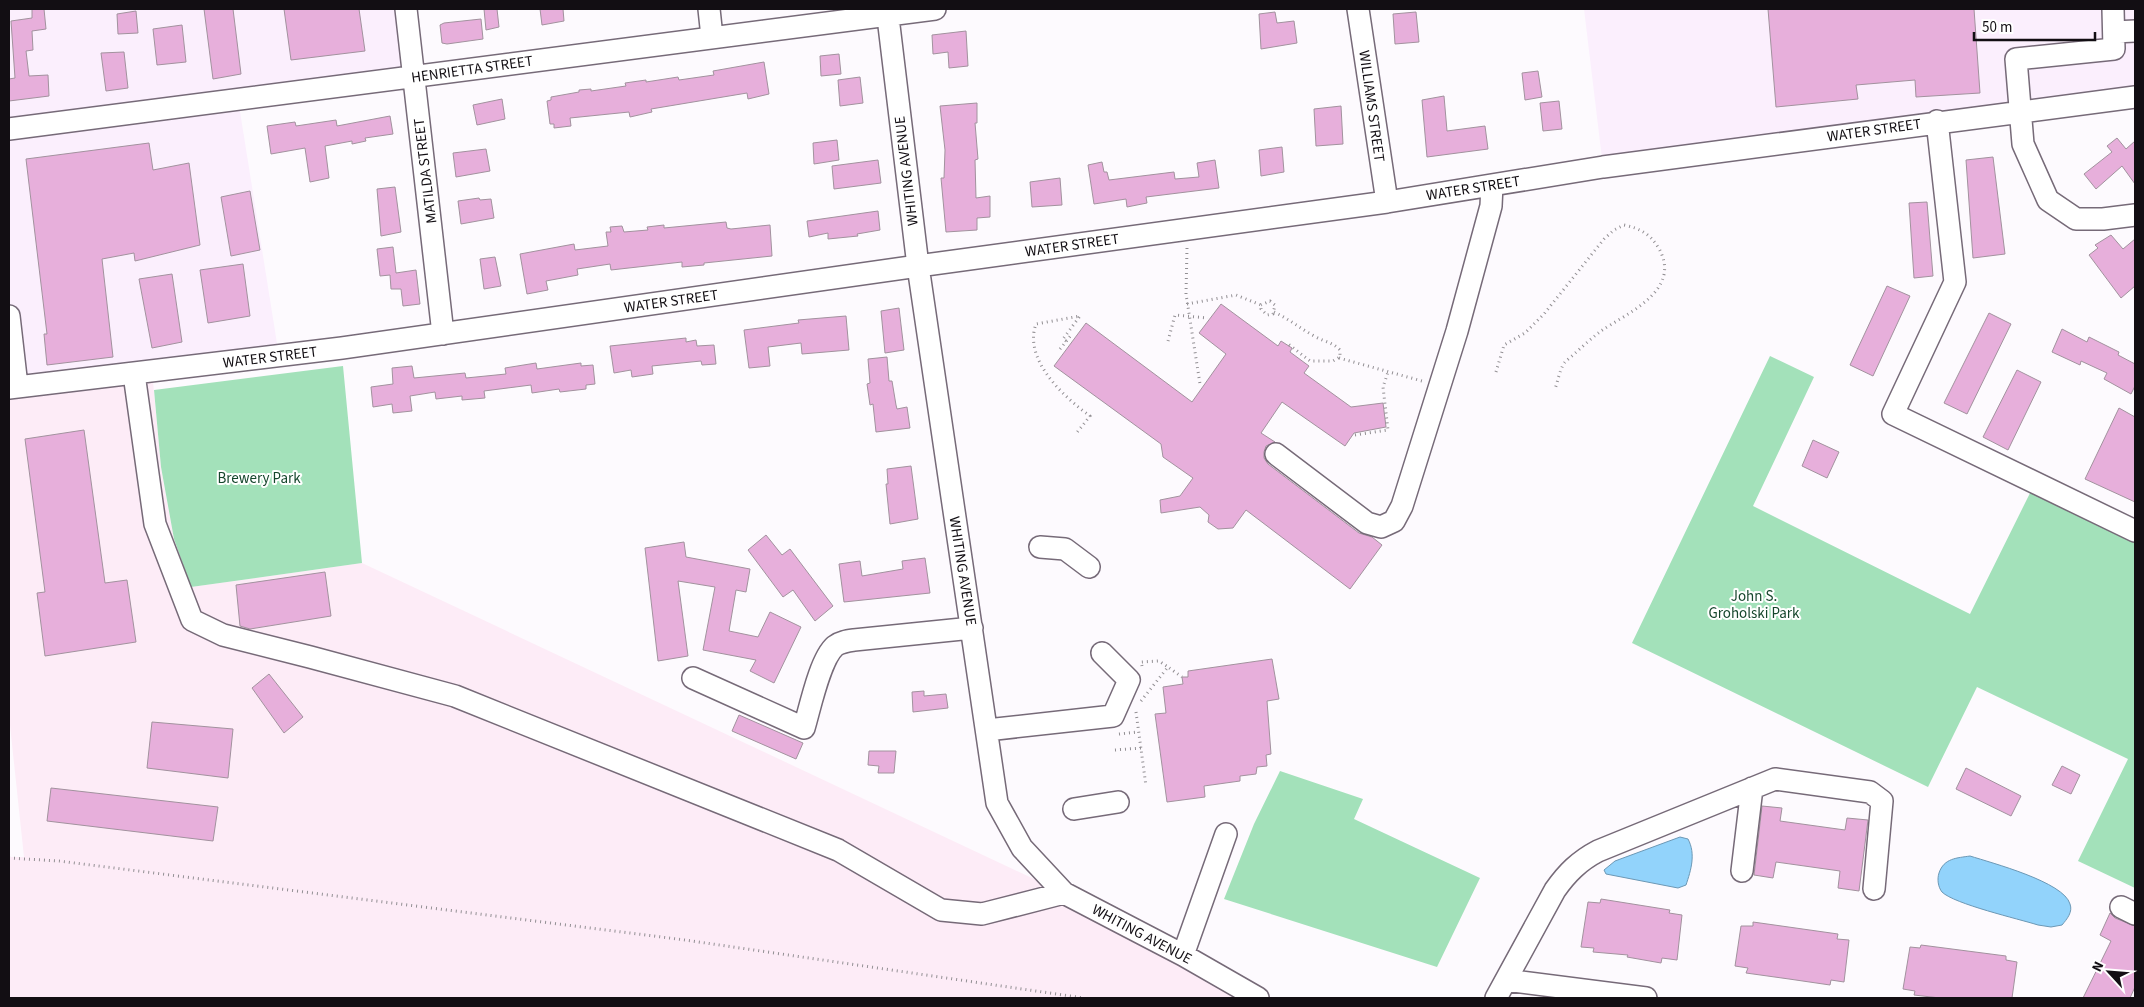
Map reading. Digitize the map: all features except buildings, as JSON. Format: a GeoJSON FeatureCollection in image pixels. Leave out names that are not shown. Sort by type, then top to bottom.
{"type":"FeatureCollection","features":[{"type":"Feature","properties":{"kind":"street","name":"MATILDA STREET"},"geometry":{"type":"LineString","coordinates":[[406,9],[444,334]]}},
{"type":"Feature","properties":{"kind":"street"},"geometry":{"type":"LineString","coordinates":[[709,9],[712,37]]}},
{"type":"Feature","properties":{"kind":"street","name":"HENRIETTA STREET"},"geometry":{"type":"LineString","coordinates":[[9,129],[712,37],[887,11],[935,9]]}},
{"type":"Feature","properties":{"kind":"street","name":"WILLIAMS STREET"},"geometry":{"type":"LineString","coordinates":[[1358,9],[1387,202]]}},
{"type":"Feature","properties":{"kind":"street"},"geometry":{"type":"LineString","coordinates":[[2113,9],[2114,50],[2016,59],[2023,144],[2048,200],[2076,219],[2103,220],[2135,215]]}},
{"type":"Feature","properties":{"kind":"street","name":"WHITING AVENUE"},"geometry":{"type":"LineString","coordinates":[[887,11],[918,266],[997,803],[1022,848],[1064,893],[1183,955],[1258,998]]}},
{"type":"Feature","properties":{"kind":"street"},"geometry":{"type":"LineString","coordinates":[[2114,32],[2135,31]]}},
{"type":"Feature","properties":{"kind":"street","name":"WATER STREET"},"geometry":{"type":"LineString","coordinates":[[13,387],[134,374],[444,334],[918,266],[1387,202],[1612,166],[1937,121],[2135,97]]}},
{"type":"Feature","properties":{"kind":"street"},"geometry":{"type":"LineString","coordinates":[[1937,121],[1955,282],[1893,414],[2135,531]]}},
{"type":"Feature","properties":{"kind":"street"},"geometry":{"type":"LineString","coordinates":[[1276,454],[1367,523],[1381,527],[1388,526],[1394,521],[1402,506],[1440,386],[1491,206],[1492,185]]}},
{"type":"Feature","properties":{"kind":"street"},"geometry":{"type":"LineString","coordinates":[[9,316],[13,387]]}},
{"type":"Feature","properties":{"kind":"street"},"geometry":{"type":"LineString","coordinates":[[134,374],[155,524],[192,620],[223,635],[455,696],[838,850],[941,910],[982,914],[1064,893]]}},
{"type":"Feature","properties":{"kind":"street"},"geometry":{"type":"LineString","coordinates":[[1040,547],[1065,549],[1089,567]]}},
{"type":"Feature","properties":{"kind":"street"},"geometry":{"type":"LineString","coordinates":[[693,678],[804,728],[825,662],[833,647],[838,644],[854,640],[972,628]]}},
{"type":"Feature","properties":{"kind":"street"},"geometry":{"type":"LineString","coordinates":[[987,730],[1113,716],[1129,680],[1102,653]]}},
{"type":"Feature","properties":{"kind":"street"},"geometry":{"type":"LineString","coordinates":[[1496,998],[1555,890],[1565,875],[1581,860],[1598,851],[1775,779],[1870,792],[1882,801],[1874,889]]}},
{"type":"Feature","properties":{"kind":"street"},"geometry":{"type":"LineString","coordinates":[[1742,871],[1752,788]]}},
{"type":"Feature","properties":{"kind":"street"},"geometry":{"type":"LineString","coordinates":[[1074,809],[1118,802]]}},
{"type":"Feature","properties":{"kind":"street"},"geometry":{"type":"LineString","coordinates":[[1183,955],[1226,834]]}},
{"type":"Feature","properties":{"kind":"street"},"geometry":{"type":"LineString","coordinates":[[1506,980],[1646,998]]}},
{"type":"Feature","properties":{"kind":"path"},"geometry":{"type":"LineString","coordinates":[[1496,372],[1504,345],[1525,333],[1544,314],[1589,256],[1614,230],[1624,225],[1644,231],[1655,242],[1661,252],[1664,264],[1657,290],[1648,302],[1596,335],[1564,362],[1555,389]]}},
{"type":"Feature","properties":{"kind":"path"},"geometry":{"type":"LineString","coordinates":[[1187,247],[1184,275],[1200,384]]}},
{"type":"Feature","properties":{"kind":"path"},"geometry":{"type":"LineString","coordinates":[[1188,304],[1236,295],[1261,305],[1270,301],[1275,305],[1274,312]]}},
{"type":"Feature","properties":{"kind":"path"},"geometry":{"type":"LineString","coordinates":[[1261,305],[1264,314],[1270,315],[1274,312]]}},
{"type":"Feature","properties":{"kind":"path"},"geometry":{"type":"LineString","coordinates":[[1274,312],[1288,318],[1316,337],[1332,343],[1340,350],[1339,358]]}},
{"type":"Feature","properties":{"kind":"path"},"geometry":{"type":"LineString","coordinates":[[1168,341],[1175,315],[1208,318]]}},
{"type":"Feature","properties":{"kind":"path"},"geometry":{"type":"LineString","coordinates":[[1066,341],[1063,339],[1080,316],[1036,324],[1034,334],[1036,353],[1052,382],[1062,395],[1090,416],[1076,435]]}},
{"type":"Feature","properties":{"kind":"path"},"geometry":{"type":"LineString","coordinates":[[1060,349],[1072,334]]}},
{"type":"Feature","properties":{"kind":"path"},"geometry":{"type":"LineString","coordinates":[[1287,343],[1310,362],[1333,361],[1339,358],[1440,386]]}},
{"type":"Feature","properties":{"kind":"path"},"geometry":{"type":"LineString","coordinates":[[1355,435],[1388,430],[1383,388],[1388,372]]}},
{"type":"Feature","properties":{"kind":"path"},"geometry":{"type":"LineString","coordinates":[[1142,670],[1141,662],[1159,661],[1182,677]]}},
{"type":"Feature","properties":{"kind":"path"},"geometry":{"type":"LineString","coordinates":[[1145,687],[1146,695],[1168,667]]}},
{"type":"Feature","properties":{"kind":"path"},"geometry":{"type":"LineString","coordinates":[[1135,709],[1146,786]]}},
{"type":"Feature","properties":{"kind":"path"},"geometry":{"type":"LineString","coordinates":[[1114,735],[1138,732]]}},
{"type":"Feature","properties":{"kind":"path"},"geometry":{"type":"LineString","coordinates":[[1115,750],[1141,748]]}},
{"type":"Feature","properties":{"kind":"path"},"geometry":{"type":"LineString","coordinates":[[9,858],[58,860],[503,916],[1084,998]]}},
{"type":"Feature","properties":{"kind":"shaded area"},"geometry":{"type":"Polygon","coordinates":[[[9,9],[406,9],[414,77],[238,99],[279,356],[17,386],[9,334],[9,9]]]}},
{"type":"Feature","properties":{"kind":"shaded area"},"geometry":{"type":"Polygon","coordinates":[[[1584,9],[2135,9],[2135,97],[1603,167],[1584,9]]]}},
{"type":"Feature","properties":{"kind":"shaded area"},"geometry":{"type":"Polygon","coordinates":[[[152,371],[161,467],[167,502],[174,539],[191,587],[362,563],[1064,893],[1255,998],[9,998],[9,857],[24,857],[9,716],[9,390],[152,371]]]}},
{"type":"Feature","properties":{"kind":"green space","name":"John S. Groholski Park"},"geometry":{"type":"Polygon","coordinates":[[[1770,356],[1814,377],[1753,506],[1970,614],[2035,483],[2135,530],[2135,888],[2078,861],[2128,759],[1977,687],[1928,787],[1632,643],[1770,356]]]}},
{"type":"Feature","properties":{"kind":"green space","name":"Brewery Park"},"geometry":{"type":"Polygon","coordinates":[[[343,366],[362,563],[191,587],[174,539],[161,467],[154,390],[343,366]]]}},
{"type":"Feature","properties":{"kind":"green space"},"geometry":{"type":"Polygon","coordinates":[[[1280,771],[1363,799],[1354,819],[1480,878],[1437,967],[1224,899],[1254,824],[1280,771]]]}},
{"type":"Feature","properties":{"kind":"water"},"geometry":{"type":"Polygon","coordinates":[[[1680,837],[1688,839],[1692,850],[1691,868],[1686,885],[1678,888],[1606,874],[1604,870],[1615,861],[1680,837]]]}},
{"type":"Feature","properties":{"kind":"water"},"geometry":{"type":"Polygon","coordinates":[[[1970,856],[2026,874],[2055,888],[2065,896],[2070,904],[2071,910],[2068,918],[2062,925],[2051,927],[2038,925],[1949,897],[1942,892],[1939,885],[1938,875],[1941,868],[1951,860],[1970,856]]]}}]}
